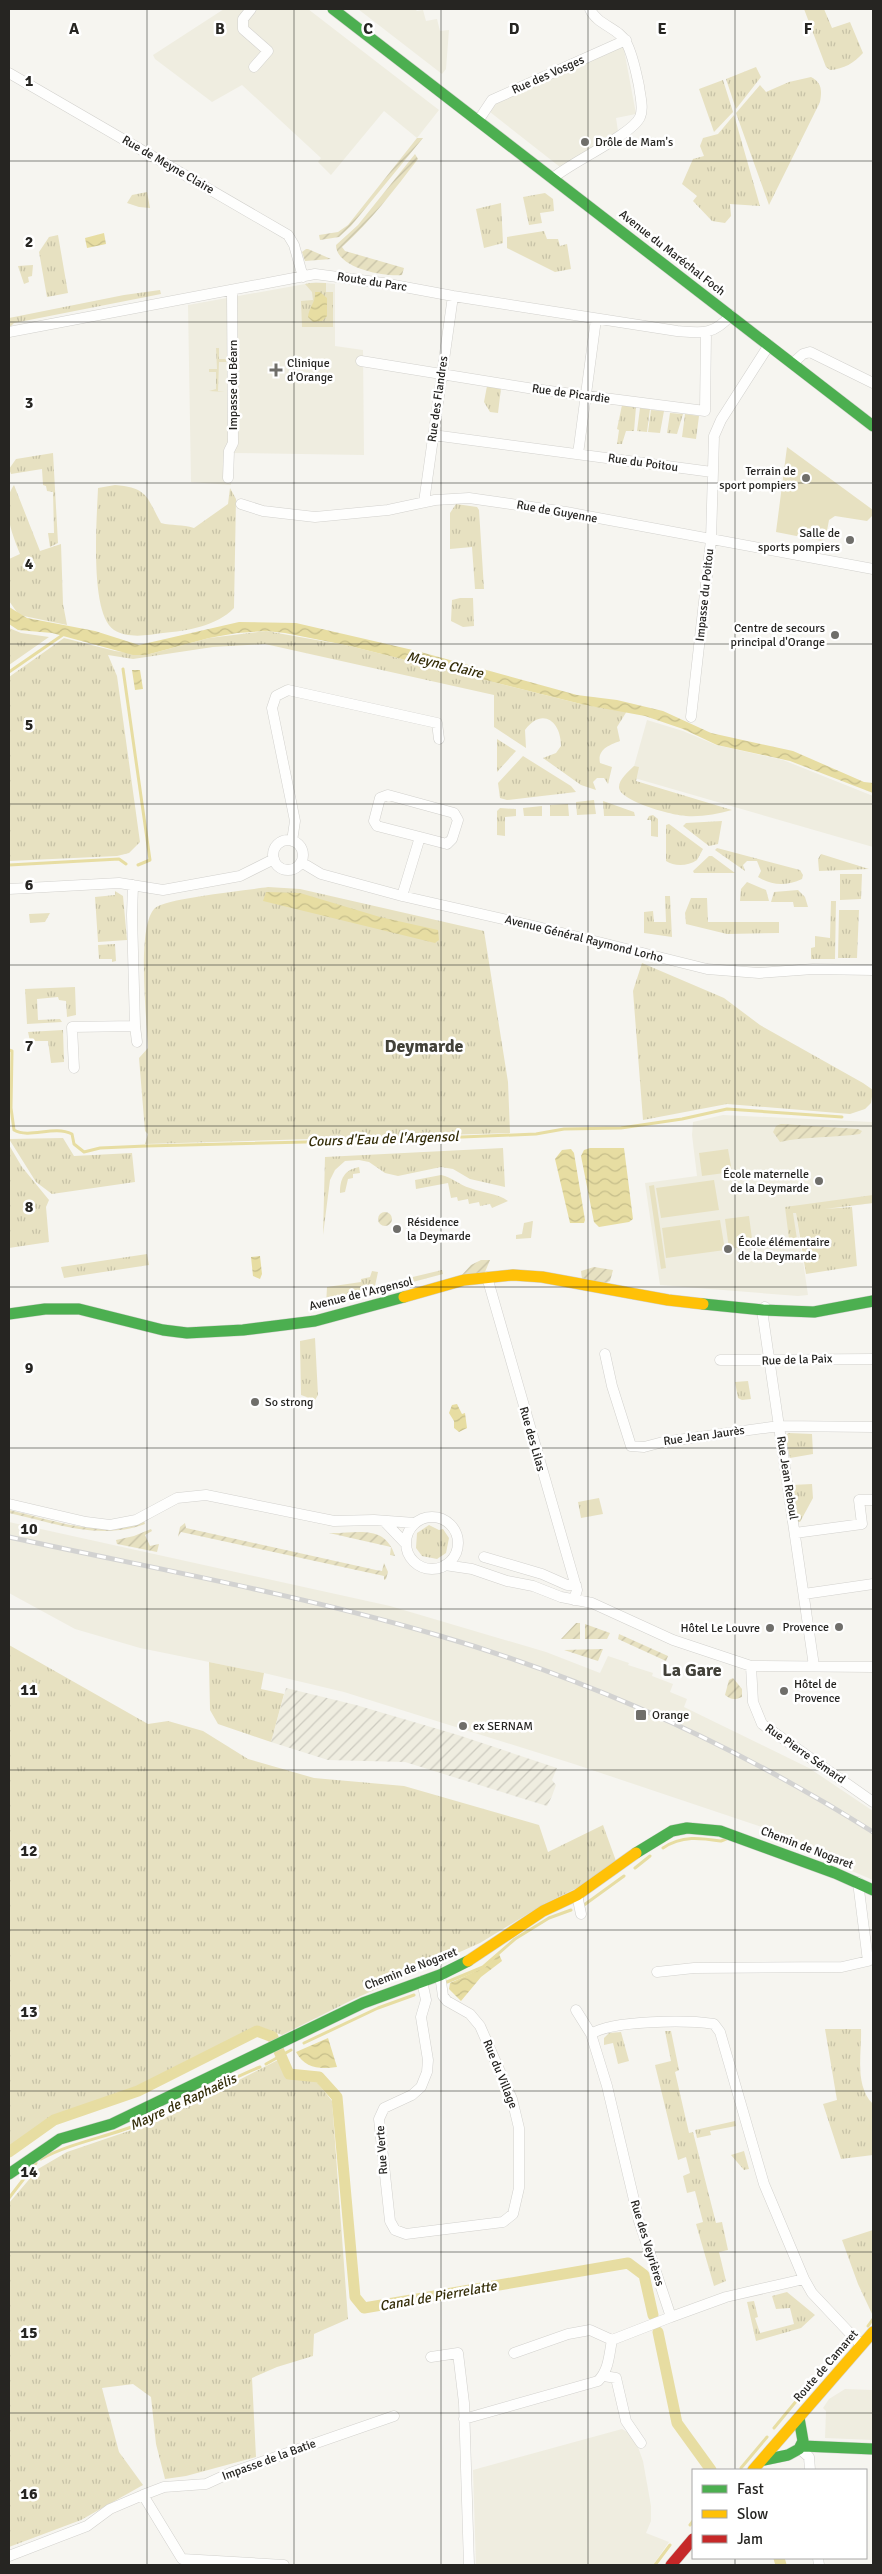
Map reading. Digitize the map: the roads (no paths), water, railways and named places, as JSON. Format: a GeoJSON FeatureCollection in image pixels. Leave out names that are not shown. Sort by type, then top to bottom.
{"type":"FeatureCollection","features":[{"type":"Feature","properties":{"kind":"street"},"geometry":{"type":"LineString","coordinates":[[251,9],[243,19],[243,29],[268,51],[254,67]]}},
{"type":"Feature","properties":{"kind":"street","name":"Avenue du Maréchal Foch"},"geometry":{"type":"LineString","coordinates":[[333,9],[873,426]]}},
{"type":"Feature","properties":{"kind":"street"},"geometry":{"type":"LineString","coordinates":[[553,178],[562,170],[612,141],[641,116],[642,108],[637,74],[626,40],[601,23],[590,9]]}},
{"type":"Feature","properties":{"kind":"street","name":"Rue des Vosges"},"geometry":{"type":"LineString","coordinates":[[478,121],[492,100],[626,40]]}},
{"type":"Feature","properties":{"kind":"street","name":"Rue de Meyne Claire"},"geometry":{"type":"LineString","coordinates":[[9,73],[288,236],[294,244],[302,277]]}},
{"type":"Feature","properties":{"kind":"street","name":"Route du Parc"},"geometry":{"type":"LineString","coordinates":[[9,332],[315,274],[363,280],[649,328],[706,333]]}},
{"type":"Feature","properties":{"kind":"street","name":"Impasse du Béarn"},"geometry":{"type":"LineString","coordinates":[[228,478],[229,450],[234,444],[232,290]]}},
{"type":"Feature","properties":{"kind":"street","name":"Rue des Flandres"},"geometry":{"type":"LineString","coordinates":[[424,502],[452,296]]}},
{"type":"Feature","properties":{"kind":"street"},"geometry":{"type":"LineString","coordinates":[[706,333],[721,325],[731,315]]}},
{"type":"Feature","properties":{"kind":"street"},"geometry":{"type":"LineString","coordinates":[[578,454],[596,319]]}},
{"type":"Feature","properties":{"kind":"street","name":"Rue de Picardie"},"geometry":{"type":"LineString","coordinates":[[361,362],[586,396],[705,411],[706,333]]}},
{"type":"Feature","properties":{"kind":"street"},"geometry":{"type":"LineString","coordinates":[[712,472],[714,436],[720,420],[769,345]]}},
{"type":"Feature","properties":{"kind":"street"},"geometry":{"type":"LineString","coordinates":[[793,363],[803,354],[814,354],[873,383]]}},
{"type":"Feature","properties":{"kind":"street","name":"Rue du Poitou"},"geometry":{"type":"LineString","coordinates":[[432,435],[712,472]]}},
{"type":"Feature","properties":{"kind":"street","name":"Impasse du Poitou"},"geometry":{"type":"LineString","coordinates":[[691,717],[711,540],[712,472]]}},
{"type":"Feature","properties":{"kind":"street","name":"Rue de Guyenne"},"geometry":{"type":"LineString","coordinates":[[241,504],[264,511],[314,517],[346,516],[419,505],[424,502],[469,498],[518,505],[873,569]]}},
{"type":"Feature","properties":{"kind":"street"},"geometry":{"type":"LineString","coordinates":[[292,841],[295,821],[272,708],[276,696],[288,690],[437,724],[439,739]]}},
{"type":"Feature","properties":{"kind":"street"},"geometry":{"type":"LineString","coordinates":[[388,795],[454,814],[458,820],[452,839],[447,844],[420,837],[378,826],[374,821],[380,798],[388,795]]}},
{"type":"Feature","properties":{"kind":"street"},"geometry":{"type":"LineString","coordinates":[[402,896],[420,837]]}},
{"type":"Feature","properties":{"kind":"street"},"geometry":{"type":"LineString","coordinates":[[284,841],[292,841],[302,850],[301,862],[293,869],[284,869],[274,859],[276,846],[284,841]]}},
{"type":"Feature","properties":{"kind":"street"},"geometry":{"type":"LineString","coordinates":[[9,889],[100,884],[133,885],[146,889],[164,890],[213,882],[248,873],[274,859]]}},
{"type":"Feature","properties":{"kind":"street","name":"Avenue Général Raymond Lorho"},"geometry":{"type":"LineString","coordinates":[[301,862],[321,874],[402,896],[722,972],[768,973],[813,969],[873,970]]}},
{"type":"Feature","properties":{"kind":"street"},"geometry":{"type":"LineString","coordinates":[[133,885],[132,915],[137,1042]]}},
{"type":"Feature","properties":{"kind":"street"},"geometry":{"type":"LineString","coordinates":[[74,1068],[72,1027],[135,1026]]}},
{"type":"Feature","properties":{"kind":"street","name":"Avenue de l'Argensol"},"geometry":{"type":"LineString","coordinates":[[9,1314],[45,1309],[79,1309],[163,1330],[187,1333],[243,1330],[315,1321],[464,1280],[513,1275],[542,1277],[614,1292],[763,1310],[830,1311],[873,1301]]}},
{"type":"Feature","properties":{"kind":"street","name":"Rue des Lilas"},"geometry":{"type":"LineString","coordinates":[[487,1277],[576,1585],[577,1593],[574,1600]]}},
{"type":"Feature","properties":{"kind":"street","name":"Avenue de l'Argensol"},"geometry":{"type":"LineString","coordinates":[[719,1305],[744,1301],[781,1305],[799,1312]]}},
{"type":"Feature","properties":{"kind":"street"},"geometry":{"type":"LineString","coordinates":[[763,1310],[766,1307],[781,1305]]}},
{"type":"Feature","properties":{"kind":"street","name":"Rue Jean Reboul"},"geometry":{"type":"LineString","coordinates":[[763,1310],[778,1426],[814,1666]]}},
{"type":"Feature","properties":{"kind":"street","name":"Rue Jean Jaurès"},"geometry":{"type":"LineString","coordinates":[[605,1354],[612,1386],[631,1446],[644,1447],[663,1442],[778,1426],[873,1427]]}},
{"type":"Feature","properties":{"kind":"street","name":"Rue de la Paix"},"geometry":{"type":"LineString","coordinates":[[720,1360],[873,1359]]}},
{"type":"Feature","properties":{"kind":"street"},"geometry":{"type":"LineString","coordinates":[[9,1504],[86,1522],[110,1524],[136,1520],[176,1498],[206,1495],[334,1521],[414,1523],[430,1517],[446,1521],[456,1533],[457,1550],[445,1565],[438,1568],[422,1567],[409,1556],[406,1544],[410,1529],[414,1523]]}},
{"type":"Feature","properties":{"kind":"street"},"geometry":{"type":"LineString","coordinates":[[795,1534],[862,1524],[859,1500],[873,1500]]}},
{"type":"Feature","properties":{"kind":"street"},"geometry":{"type":"LineString","coordinates":[[384,1521],[406,1544]]}},
{"type":"Feature","properties":{"kind":"street"},"geometry":{"type":"LineString","coordinates":[[457,1550],[472,1569]]}},
{"type":"Feature","properties":{"kind":"street"},"geometry":{"type":"LineString","coordinates":[[484,1557],[542,1574],[567,1585],[576,1585]]}},
{"type":"Feature","properties":{"kind":"street"},"geometry":{"type":"LineString","coordinates":[[445,1565],[472,1569],[574,1600],[592,1603],[673,1640],[750,1666],[873,1667]]}},
{"type":"Feature","properties":{"kind":"street"},"geometry":{"type":"LineString","coordinates":[[804,1594],[873,1584]]}},
{"type":"Feature","properties":{"kind":"street","name":"Rue Pierre Sémard"},"geometry":{"type":"LineString","coordinates":[[750,1666],[753,1702],[762,1724],[873,1802]]}},
{"type":"Feature","properties":{"kind":"street","name":"Chemin de Nogaret"},"geometry":{"type":"LineString","coordinates":[[9,2174],[35,2154],[60,2139],[112,2124],[363,2003],[440,1975],[470,1960],[543,1911],[577,1895],[652,1842],[672,1831],[687,1828],[720,1831],[858,1882],[873,1890]]}},
{"type":"Feature","properties":{"kind":"street"},"geometry":{"type":"LineString","coordinates":[[657,1972],[694,1968],[842,1967],[868,1961],[858,1882]]}},
{"type":"Feature","properties":{"kind":"street"},"geometry":{"type":"LineString","coordinates":[[577,1895],[581,1914]]}},
{"type":"Feature","properties":{"kind":"street","name":"Rue du Village"},"geometry":{"type":"LineString","coordinates":[[440,1975],[443,1996],[447,2001],[470,2014],[480,2026],[512,2099],[519,2128],[518,2188],[513,2214],[503,2222],[477,2226]]}},
{"type":"Feature","properties":{"kind":"street","name":"Rue Verte"},"geometry":{"type":"LineString","coordinates":[[422,1981],[426,2000],[421,2017],[428,2060],[422,2087],[412,2095],[384,2108],[380,2119],[390,2221],[395,2230],[406,2234],[477,2226]]}},
{"type":"Feature","properties":{"kind":"street","name":"Rue des Veyrières"},"geometry":{"type":"LineString","coordinates":[[576,2010],[591,2034],[606,2086],[639,2222],[671,2316]]}},
{"type":"Feature","properties":{"kind":"street"},"geometry":{"type":"LineString","coordinates":[[591,2034],[607,2026],[697,2021],[714,2024],[720,2032],[764,2184],[804,2279],[812,2292],[861,2345]]}},
{"type":"Feature","properties":{"kind":"street"},"geometry":{"type":"LineString","coordinates":[[514,2353],[568,2334],[590,2330],[612,2340],[671,2316],[726,2297],[804,2279]]}},
{"type":"Feature","properties":{"kind":"street","name":"Route de Camaret"},"geometry":{"type":"LineString","coordinates":[[754,2469],[785,2436],[873,2332]]}},
{"type":"Feature","properties":{"kind":"street"},"geometry":{"type":"LineString","coordinates":[[464,2419],[598,2382],[604,2376],[612,2340]]}},
{"type":"Feature","properties":{"kind":"street"},"geometry":{"type":"LineString","coordinates":[[431,2357],[458,2353],[464,2403],[469,2565]]}},
{"type":"Feature","properties":{"kind":"street"},"geometry":{"type":"LineString","coordinates":[[604,2376],[616,2378],[626,2420],[642,2443]]}},
{"type":"Feature","properties":{"kind":"street","name":"Impasse de la Batie"},"geometry":{"type":"LineString","coordinates":[[9,2556],[87,2526],[110,2509],[164,2487],[206,2484],[230,2473],[394,2416]]}},
{"type":"Feature","properties":{"kind":"street","name":"Route de Camaret"},"geometry":{"type":"LineString","coordinates":[[764,2460],[795,2454],[802,2444],[799,2418]]}},
{"type":"Feature","properties":{"kind":"street"},"geometry":{"type":"LineString","coordinates":[[788,2454],[782,2449],[785,2436],[794,2431],[809,2457],[810,2469]]}},
{"type":"Feature","properties":{"kind":"street"},"geometry":{"type":"LineString","coordinates":[[802,2444],[873,2449]]}},
{"type":"Feature","properties":{"kind":"street"},"geometry":{"type":"LineString","coordinates":[[143,2495],[182,2559],[218,2564],[284,2565]]}},
{"type":"Feature","properties":{"kind":"street"},"geometry":{"type":"LineString","coordinates":[[670,2565],[692,2540]]}},
{"type":"Feature","properties":{"kind":"water"},"geometry":{"type":"Polygon","coordinates":[[[104,233],[106,244],[87,248],[85,238],[104,233]]]}},
{"type":"Feature","properties":{"kind":"water"},"geometry":{"type":"Polygon","coordinates":[[[315,292],[320,292],[327,298],[327,316],[322,321],[313,322],[308,317],[315,292]]]}},
{"type":"Feature","properties":{"kind":"water","name":"Meyne Claire"},"geometry":{"type":"Polygon","coordinates":[[[9,607],[27,618],[95,631],[139,645],[239,622],[296,623],[417,651],[577,695],[617,700],[663,711],[711,733],[793,751],[864,782],[873,783],[873,793],[790,761],[717,745],[683,729],[645,716],[585,705],[350,646],[266,631],[237,633],[209,638],[146,655],[133,655],[52,633],[18,630],[9,624],[9,607]]]}},
{"type":"Feature","properties":{"kind":"water"},"geometry":{"type":"Polygon","coordinates":[[[132,670],[140,670],[143,689],[135,690],[132,670]]]}},
{"type":"Feature","properties":{"kind":"water"},"geometry":{"type":"Polygon","coordinates":[[[266,892],[300,893],[380,917],[438,930],[439,940],[435,943],[263,901],[266,892]]]}},
{"type":"Feature","properties":{"kind":"water"},"geometry":{"type":"Polygon","coordinates":[[[590,1148],[624,1148],[633,1219],[629,1222],[599,1227],[594,1222],[581,1156],[584,1150],[590,1148]]]}},
{"type":"Feature","properties":{"kind":"water"},"geometry":{"type":"Polygon","coordinates":[[[571,1149],[574,1153],[584,1223],[570,1223],[555,1159],[562,1150],[571,1149]]]}},
{"type":"Feature","properties":{"kind":"water"},"geometry":{"type":"Polygon","coordinates":[[[260,1256],[262,1274],[260,1279],[253,1276],[251,1257],[260,1256]]]}},
{"type":"Feature","properties":{"kind":"water"},"geometry":{"type":"Polygon","coordinates":[[[457,1404],[462,1414],[465,1413],[467,1428],[459,1432],[454,1428],[454,1421],[449,1413],[452,1405],[457,1404]]]}},
{"type":"Feature","properties":{"kind":"water"},"geometry":{"type":"Polygon","coordinates":[[[499,1954],[502,1961],[481,1977],[461,2001],[449,1989],[450,1983],[485,1967],[499,1954]]]}},
{"type":"Feature","properties":{"kind":"water"},"geometry":{"type":"Polygon","coordinates":[[[328,2038],[337,2067],[325,2068],[308,2065],[296,2052],[328,2038]]]}},
{"type":"Feature","properties":{"kind":"waterway"},"geometry":{"type":"LineString","coordinates":[[9,672],[64,634]]}},
{"type":"Feature","properties":{"kind":"waterway"},"geometry":{"type":"LineString","coordinates":[[123,669],[150,860],[138,865]]}},
{"type":"Feature","properties":{"kind":"waterway"},"geometry":{"type":"LineString","coordinates":[[9,865],[119,859],[126,864]]}},
{"type":"Feature","properties":{"kind":"waterway","name":"Cours d'Eau de l'Argensol"},"geometry":{"type":"LineString","coordinates":[[9,1050],[12,1051],[11,1108],[14,1130],[27,1133],[57,1131],[72,1134],[74,1144],[84,1152],[100,1148],[146,1146],[536,1134],[564,1129],[621,1128],[682,1119],[727,1109],[842,1117]]}},
{"type":"Feature","properties":{"kind":"waterway","name":"Mayre de Raphaëlis"},"geometry":{"type":"LineString","coordinates":[[663,1848],[684,1839],[699,1838],[721,1841],[726,1839]]}},
{"type":"Feature","properties":{"kind":"waterway","name":"Mayre de Raphaëlis"},"geometry":{"type":"LineString","coordinates":[[635,1868],[650,1856]]}},
{"type":"Feature","properties":{"kind":"waterway","name":"Mayre de Raphaëlis"},"geometry":{"type":"LineString","coordinates":[[584,1905],[624,1876]]}},
{"type":"Feature","properties":{"kind":"waterway","name":"Mayre de Raphaëlis"},"geometry":{"type":"LineString","coordinates":[[447,1982],[483,1967],[515,1939],[549,1918],[571,1910]]}},
{"type":"Feature","properties":{"kind":"waterway","name":"Mayre de Raphaëlis"},"geometry":{"type":"LineString","coordinates":[[304,2043],[378,2008],[414,1995]]}},
{"type":"Feature","properties":{"kind":"waterway","name":"Canal de Pierrelatte"},"geometry":{"type":"LineString","coordinates":[[9,2152],[54,2120],[138,2091],[257,2031],[273,2037],[274,2041]]}},
{"type":"Feature","properties":{"kind":"waterway","name":"Canal de Pierrelatte"},"geometry":{"type":"LineString","coordinates":[[278,2049],[289,2074],[319,2077],[337,2097],[355,2297],[364,2308],[628,2263],[644,2275],[653,2315]]}},
{"type":"Feature","properties":{"kind":"waterway","name":"Mayre de Raphaëlis"},"geometry":{"type":"LineString","coordinates":[[266,2064],[291,2050]]}},
{"type":"Feature","properties":{"kind":"waterway","name":"Mayre de Raphaëlis"},"geometry":{"type":"LineString","coordinates":[[41,2159],[65,2148],[157,2117],[260,2067]]}},
{"type":"Feature","properties":{"kind":"waterway","name":"Mayre de Raphaëlis"},"geometry":{"type":"LineString","coordinates":[[9,2198],[36,2163]]}},
{"type":"Feature","properties":{"kind":"waterway"},"geometry":{"type":"LineString","coordinates":[[868,2326],[873,2319]]}},
{"type":"Feature","properties":{"kind":"waterway","name":"Canal de Pierrelatte"},"geometry":{"type":"LineString","coordinates":[[658,2332],[677,2423],[710,2469]]}},
{"type":"Feature","properties":{"kind":"waterway"},"geometry":{"type":"LineString","coordinates":[[822,2371],[845,2347]]}},
{"type":"Feature","properties":{"kind":"waterway"},"geometry":{"type":"LineString","coordinates":[[774,2428],[817,2376]]}},
{"type":"Feature","properties":{"kind":"waterway"},"geometry":{"type":"LineString","coordinates":[[741,2468],[767,2437]]}},
{"type":"Feature","properties":{"kind":"waterway"},"geometry":{"type":"LineString","coordinates":[[655,2565],[670,2545]]}},
{"type":"Feature","properties":{"kind":"waterway","name":"Canal de Pierrelatte"},"geometry":{"type":"LineString","coordinates":[[779,2559],[781,2565]]}},
{"type":"Feature","properties":{"kind":"railway"},"geometry":{"type":"LineString","coordinates":[[9,1537],[224,1582],[331,1607],[384,1620],[494,1653],[607,1694],[662,1718],[769,1771],[873,1832]]}},
{"type":"Feature","properties":{"kind":"place","name":"Drôle de Mam's"},"geometry":{"type":"Point","coordinates":[585,142]}},
{"type":"Feature","properties":{"kind":"place","name":"Clinique d'Orange"},"geometry":{"type":"Point","coordinates":[276,370]}},
{"type":"Feature","properties":{"kind":"place","name":"Terrain de sport pompiers"},"geometry":{"type":"Point","coordinates":[806,478]}},
{"type":"Feature","properties":{"kind":"place","name":"Salle de sports pompiers"},"geometry":{"type":"Point","coordinates":[850,540]}},
{"type":"Feature","properties":{"kind":"place","name":"Centre de secours principal d'Orange"},"geometry":{"type":"Point","coordinates":[835,635]}},
{"type":"Feature","properties":{"kind":"place","name":"École maternelle de la Deymarde"},"geometry":{"type":"Point","coordinates":[819,1181]}},
{"type":"Feature","properties":{"kind":"place","name":"Résidence la Deymarde"},"geometry":{"type":"Point","coordinates":[397,1229]}},
{"type":"Feature","properties":{"kind":"place","name":"École élémentaire de la Deymarde"},"geometry":{"type":"Point","coordinates":[728,1249]}},
{"type":"Feature","properties":{"kind":"place","name":"So strong"},"geometry":{"type":"Point","coordinates":[255,1402]}},
{"type":"Feature","properties":{"kind":"place","name":"Provence"},"geometry":{"type":"Point","coordinates":[839,1627]}},
{"type":"Feature","properties":{"kind":"place","name":"Hôtel Le Louvre"},"geometry":{"type":"Point","coordinates":[770,1628]}},
{"type":"Feature","properties":{"kind":"place","name":"Hôtel de Provence"},"geometry":{"type":"Point","coordinates":[784,1691]}},
{"type":"Feature","properties":{"kind":"place","name":"Orange"},"geometry":{"type":"Point","coordinates":[641,1715]}},
{"type":"Feature","properties":{"kind":"place","name":"ex SERNAM"},"geometry":{"type":"Point","coordinates":[463,1726]}},
{"type":"Feature","properties":{"kind":"district","name":"Deymarde"},"geometry":{"type":"Point","coordinates":[424,1046]}},
{"type":"Feature","properties":{"kind":"district","name":"La Gare"},"geometry":{"type":"Point","coordinates":[692,1670]}}]}
